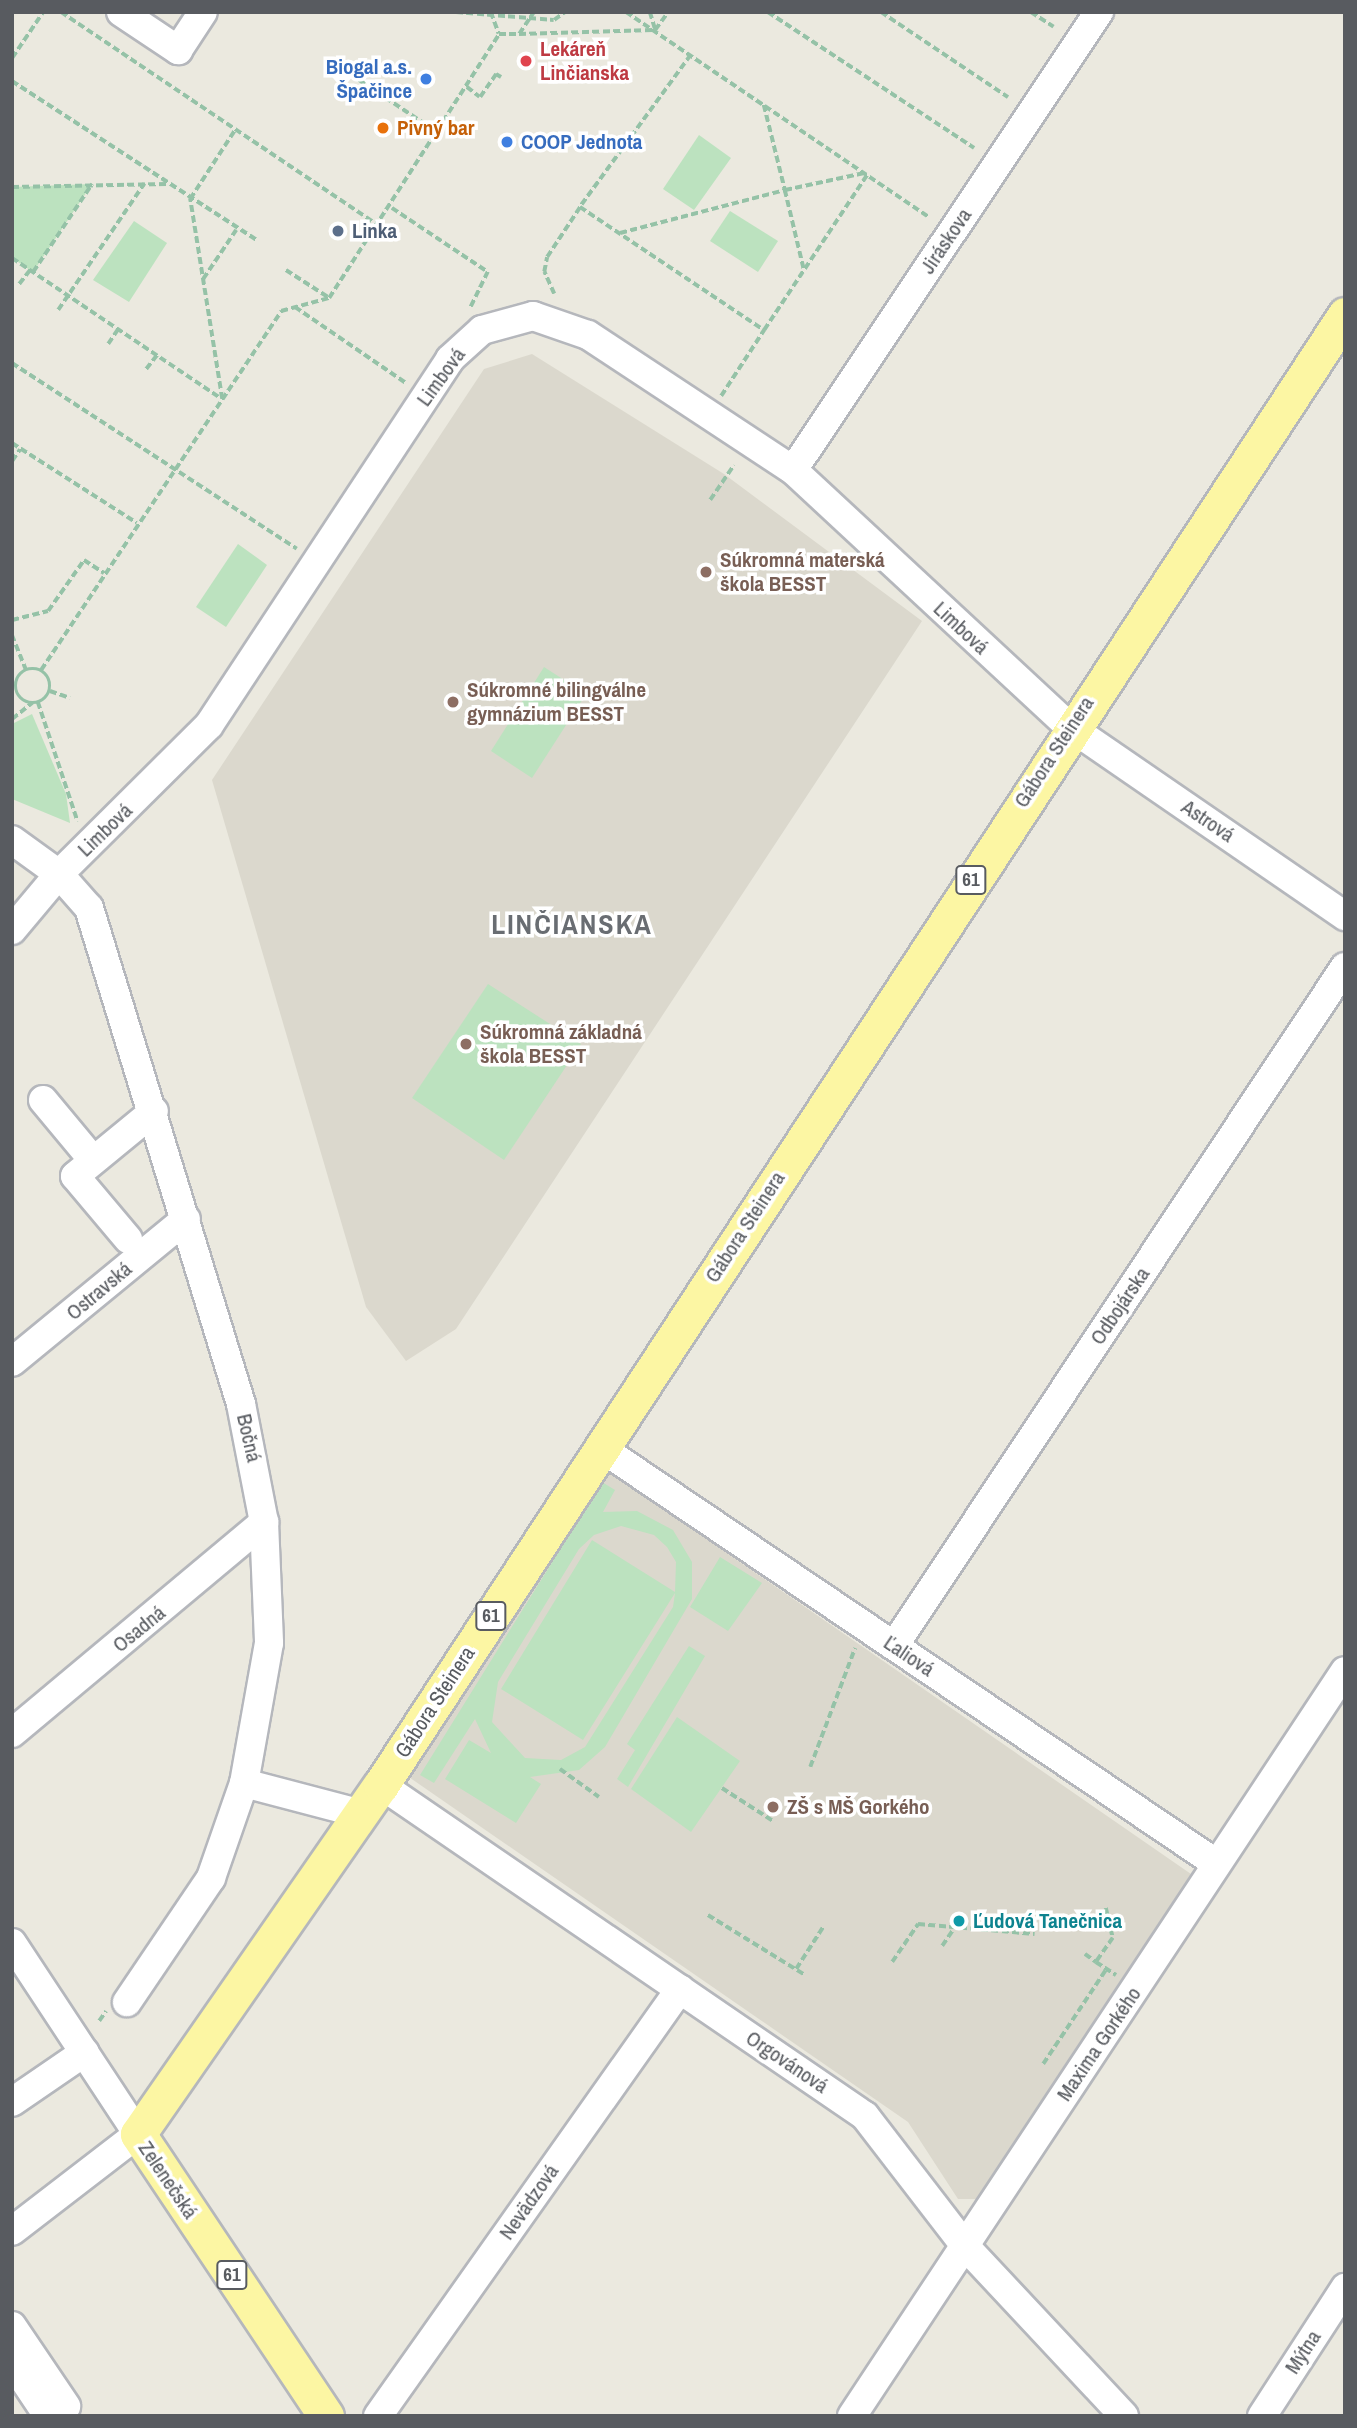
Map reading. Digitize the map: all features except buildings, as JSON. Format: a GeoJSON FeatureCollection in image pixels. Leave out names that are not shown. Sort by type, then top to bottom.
{"type":"FeatureCollection","features":[{"type":"Feature","properties":{"kind":"main road","name":"Gábora Steinera"},"geometry":{"type":"LineString","coordinates":[[138,2134],[382,1785],[1070,727],[1345,316]]}},
{"type":"Feature","properties":{"kind":"main road","name":"Zelenečská"},"geometry":{"type":"LineString","coordinates":[[138,2134],[326,2416]]}},
{"type":"Feature","properties":{"kind":"street"},"geometry":{"type":"LineString","coordinates":[[121,12],[178,50],[203,12]]}},
{"type":"Feature","properties":{"kind":"street","name":"Jiráskova"},"geometry":{"type":"LineString","coordinates":[[793,470],[1099,12]]}},
{"type":"Feature","properties":{"kind":"street","name":"Limbová"},"geometry":{"type":"LineString","coordinates":[[12,930],[59,874],[209,725],[450,359],[482,330],[523,317],[566,324],[793,470],[1070,727]]}},
{"type":"Feature","properties":{"kind":"street","name":"Astrová"},"geometry":{"type":"LineString","coordinates":[[1070,727],[1345,916]]}},
{"type":"Feature","properties":{"kind":"street","name":"Bočná"},"geometry":{"type":"LineString","coordinates":[[17,849],[59,874],[89,908],[154,1111],[241,1404],[264,1522],[269,1643],[244,1783],[211,1878],[127,2002]]}},
{"type":"Feature","properties":{"kind":"street","name":"Odbojárska"},"geometry":{"type":"LineString","coordinates":[[894,1646],[1345,967]]}},
{"type":"Feature","properties":{"kind":"street"},"geometry":{"type":"LineString","coordinates":[[43,1100],[93,1160]]}},
{"type":"Feature","properties":{"kind":"street"},"geometry":{"type":"LineString","coordinates":[[128,1239],[75,1176],[154,1111]]}},
{"type":"Feature","properties":{"kind":"street","name":"Ostravská"},"geometry":{"type":"LineString","coordinates":[[12,1362],[186,1219]]}},
{"type":"Feature","properties":{"kind":"street","name":"Ľaliová"},"geometry":{"type":"LineString","coordinates":[[601,1448],[1217,1864]]}},
{"type":"Feature","properties":{"kind":"street","name":"Osadná"},"geometry":{"type":"LineString","coordinates":[[12,1733],[264,1522]]}},
{"type":"Feature","properties":{"kind":"street","name":"Maxima Gorkého"},"geometry":{"type":"LineString","coordinates":[[852,2416],[1345,1671]]}},
{"type":"Feature","properties":{"kind":"street"},"geometry":{"type":"LineString","coordinates":[[244,1783],[362,1814]]}},
{"type":"Feature","properties":{"kind":"street","name":"Orgovánová"},"geometry":{"type":"LineString","coordinates":[[382,1785],[880,2129],[965,2246],[1124,2416]]}},
{"type":"Feature","properties":{"kind":"street","name":"Zelenečská"},"geometry":{"type":"LineString","coordinates":[[12,1942],[138,2134]]}},
{"type":"Feature","properties":{"kind":"street","name":"Nevädzová"},"geometry":{"type":"LineString","coordinates":[[378,2416],[680,1989]]}},
{"type":"Feature","properties":{"kind":"street"},"geometry":{"type":"LineString","coordinates":[[12,2102],[85,2052]]}},
{"type":"Feature","properties":{"kind":"street"},"geometry":{"type":"LineString","coordinates":[[12,2231],[138,2134]]}},
{"type":"Feature","properties":{"kind":"street","name":"Mýtna"},"geometry":{"type":"LineString","coordinates":[[1262,2416],[1345,2288]]}},
{"type":"Feature","properties":{"kind":"street"},"geometry":{"type":"LineString","coordinates":[[12,2326],[57,2411]]}},
{"type":"Feature","properties":{"kind":"street"},"geometry":{"type":"LineString","coordinates":[[12,2362],[57,2411]]}},
{"type":"Feature","properties":{"kind":"path"},"geometry":{"type":"LineString","coordinates":[[12,58],[43,12]]}},
{"type":"Feature","properties":{"kind":"path"},"geometry":{"type":"LineString","coordinates":[[61,12],[379,226]]}},
{"type":"Feature","properties":{"kind":"path"},"geometry":{"type":"LineString","coordinates":[[456,12],[554,20],[565,12]]}},
{"type":"Feature","properties":{"kind":"path"},"geometry":{"type":"LineString","coordinates":[[519,34],[534,12]]}},
{"type":"Feature","properties":{"kind":"path"},"geometry":{"type":"LineString","coordinates":[[626,12],[929,217]]}},
{"type":"Feature","properties":{"kind":"path"},"geometry":{"type":"LineString","coordinates":[[650,12],[655,30]]}},
{"type":"Feature","properties":{"kind":"path"},"geometry":{"type":"LineString","coordinates":[[655,30],[668,12]]}},
{"type":"Feature","properties":{"kind":"path"},"geometry":{"type":"LineString","coordinates":[[768,12],[974,148]]}},
{"type":"Feature","properties":{"kind":"path"},"geometry":{"type":"LineString","coordinates":[[881,12],[1008,97]]}},
{"type":"Feature","properties":{"kind":"path"},"geometry":{"type":"LineString","coordinates":[[1031,12],[1054,27]]}},
{"type":"Feature","properties":{"kind":"path"},"geometry":{"type":"LineString","coordinates":[[492,14],[499,34]]}},
{"type":"Feature","properties":{"kind":"path"},"geometry":{"type":"LineString","coordinates":[[499,34],[655,30]]}},
{"type":"Feature","properties":{"kind":"path"},"geometry":{"type":"LineString","coordinates":[[41,670],[281,311],[329,298],[440,134],[499,34]]}},
{"type":"Feature","properties":{"kind":"path"},"geometry":{"type":"LineString","coordinates":[[554,294],[544,272],[547,257],[580,207],[691,55]]}},
{"type":"Feature","properties":{"kind":"path"},"geometry":{"type":"LineString","coordinates":[[467,87],[480,97],[496,74],[501,77]]}},
{"type":"Feature","properties":{"kind":"path"},"geometry":{"type":"LineString","coordinates":[[359,80],[440,134]]}},
{"type":"Feature","properties":{"kind":"path"},"geometry":{"type":"LineString","coordinates":[[12,81],[258,241]]}},
{"type":"Feature","properties":{"kind":"path"},"geometry":{"type":"LineString","coordinates":[[764,105],[804,270]]}},
{"type":"Feature","properties":{"kind":"path"},"geometry":{"type":"LineString","coordinates":[[222,399],[190,199],[235,130]]}},
{"type":"Feature","properties":{"kind":"path"},"geometry":{"type":"LineString","coordinates":[[620,233],[785,190],[865,174]]}},
{"type":"Feature","properties":{"kind":"path"},"geometry":{"type":"LineString","coordinates":[[717,401],[865,174]]}},
{"type":"Feature","properties":{"kind":"path"},"geometry":{"type":"LineString","coordinates":[[19,284],[92,184]]}},
{"type":"Feature","properties":{"kind":"path"},"geometry":{"type":"LineString","coordinates":[[58,310],[144,184]]}},
{"type":"Feature","properties":{"kind":"path"},"geometry":{"type":"LineString","coordinates":[[12,187],[167,184]]}},
{"type":"Feature","properties":{"kind":"path"},"geometry":{"type":"LineString","coordinates":[[580,207],[764,330]]}},
{"type":"Feature","properties":{"kind":"path"},"geometry":{"type":"LineString","coordinates":[[392,208],[483,267]]}},
{"type":"Feature","properties":{"kind":"path"},"geometry":{"type":"LineString","coordinates":[[202,280],[237,229]]}},
{"type":"Feature","properties":{"kind":"path"},"geometry":{"type":"LineString","coordinates":[[12,258],[222,399]]}},
{"type":"Feature","properties":{"kind":"path"},"geometry":{"type":"LineString","coordinates":[[286,270],[329,298]]}},
{"type":"Feature","properties":{"kind":"path"},"geometry":{"type":"LineString","coordinates":[[295,307],[382,366]]}},
{"type":"Feature","properties":{"kind":"path"},"geometry":{"type":"LineString","coordinates":[[108,344],[118,329]]}},
{"type":"Feature","properties":{"kind":"path"},"geometry":{"type":"LineString","coordinates":[[146,369],[157,355]]}},
{"type":"Feature","properties":{"kind":"path"},"geometry":{"type":"LineString","coordinates":[[12,363],[297,549]]}},
{"type":"Feature","properties":{"kind":"path"},"geometry":{"type":"LineString","coordinates":[[13,445],[137,523]]}},
{"type":"Feature","properties":{"kind":"path"},"geometry":{"type":"LineString","coordinates":[[12,461],[20,449]]}},
{"type":"Feature","properties":{"kind":"path"},"geometry":{"type":"LineString","coordinates":[[710,500],[734,465]]}},
{"type":"Feature","properties":{"kind":"path"},"geometry":{"type":"LineString","coordinates":[[12,620],[48,611],[84,561],[104,573]]}},
{"type":"Feature","properties":{"kind":"path"},"geometry":{"type":"LineString","coordinates":[[12,635],[26,670]]}},
{"type":"Feature","properties":{"kind":"path"},"geometry":{"type":"LineString","coordinates":[[26,670],[41,670]]}},
{"type":"Feature","properties":{"kind":"path"},"geometry":{"type":"LineString","coordinates":[[26,670],[14,692],[32,704]]}},
{"type":"Feature","properties":{"kind":"path"},"geometry":{"type":"LineString","coordinates":[[41,670],[50,691],[70,698]]}},
{"type":"Feature","properties":{"kind":"path"},"geometry":{"type":"LineString","coordinates":[[12,719],[50,691]]}},
{"type":"Feature","properties":{"kind":"path"},"geometry":{"type":"LineString","coordinates":[[38,702],[80,835]]}},
{"type":"Feature","properties":{"kind":"path"},"geometry":{"type":"LineString","coordinates":[[810,1767],[858,1643]]}},
{"type":"Feature","properties":{"kind":"path"},"geometry":{"type":"LineString","coordinates":[[560,1769],[599,1797]]}},
{"type":"Feature","properties":{"kind":"path"},"geometry":{"type":"LineString","coordinates":[[722,1788],[773,1821]]}},
{"type":"Feature","properties":{"kind":"path"},"geometry":{"type":"LineString","coordinates":[[1096,1962],[1113,1938],[1107,1908]]}},
{"type":"Feature","properties":{"kind":"path"},"geometry":{"type":"LineString","coordinates":[[708,1915],[805,1975]]}},
{"type":"Feature","properties":{"kind":"path"},"geometry":{"type":"LineString","coordinates":[[892,1962],[918,1924],[1035,1934]]}},
{"type":"Feature","properties":{"kind":"path"},"geometry":{"type":"LineString","coordinates":[[796,1969],[823,1927]]}},
{"type":"Feature","properties":{"kind":"path"},"geometry":{"type":"LineString","coordinates":[[942,1946],[955,1927]]}},
{"type":"Feature","properties":{"kind":"path"},"geometry":{"type":"LineString","coordinates":[[1085,1954],[1121,1978]]}},
{"type":"Feature","properties":{"kind":"path"},"geometry":{"type":"LineString","coordinates":[[1043,2064],[1107,1968]]}},
{"type":"Feature","properties":{"kind":"shaded area","name":"Súkromná základná škola BESST"},"geometry":{"type":"Polygon","coordinates":[[[532,354],[724,474],[922,621],[456,1329],[406,1361],[366,1307],[212,780],[484,369],[532,354]]]}},
{"type":"Feature","properties":{"kind":"shaded area","name":"ZŠ s MŠ Gorkého"},"geometry":{"type":"Polygon","coordinates":[[[601,1466],[1191,1874],[978,2199],[958,2199],[908,2122],[403,1773],[601,1466]]]}},
{"type":"Feature","properties":{"kind":"green space"},"geometry":{"type":"Polygon","coordinates":[[[699,135],[731,158],[694,210],[663,189],[699,135]]]}},
{"type":"Feature","properties":{"kind":"green space"},"geometry":{"type":"Polygon","coordinates":[[[92,184],[33,272],[12,258],[12,187],[92,184]]]}},
{"type":"Feature","properties":{"kind":"green space"},"geometry":{"type":"Polygon","coordinates":[[[730,211],[778,241],[758,272],[710,241],[730,211]]]}},
{"type":"Feature","properties":{"kind":"green space"},"geometry":{"type":"Polygon","coordinates":[[[134,221],[167,243],[129,302],[93,280],[134,221]]]}},
{"type":"Feature","properties":{"kind":"green space"},"geometry":{"type":"Polygon","coordinates":[[[238,544],[267,565],[226,627],[196,607],[238,544]]]}},
{"type":"Feature","properties":{"kind":"green space"},"geometry":{"type":"Polygon","coordinates":[[[544,667],[586,694],[532,778],[491,751],[544,667]]]}},
{"type":"Feature","properties":{"kind":"green space"},"geometry":{"type":"Polygon","coordinates":[[[32,714],[66,794],[70,823],[12,799],[12,724],[32,714]]]}},
{"type":"Feature","properties":{"kind":"green space"},"geometry":{"type":"Polygon","coordinates":[[[488,984],[581,1044],[504,1160],[412,1098],[488,984]]]}},
{"type":"Feature","properties":{"kind":"green space"},"geometry":{"type":"Polygon","coordinates":[[[602,1482],[615,1490],[603,1512],[637,1511],[673,1530],[692,1562],[692,1599],[605,1747],[579,1770],[530,1777],[541,1784],[516,1823],[445,1779],[469,1740],[491,1753],[475,1719],[434,1783],[420,1775],[602,1482]],[[621,1526],[594,1535],[579,1549],[498,1682],[492,1722],[525,1758],[561,1760],[585,1747],[673,1607],[675,1593],[583,1740],[501,1689],[592,1540],[675,1592],[676,1562],[667,1547],[654,1535],[621,1526]]]}},
{"type":"Feature","properties":{"kind":"green space"},"geometry":{"type":"Polygon","coordinates":[[[720,1557],[762,1583],[728,1631],[690,1607],[720,1557]]]}},
{"type":"Feature","properties":{"kind":"green space"},"geometry":{"type":"Polygon","coordinates":[[[689,1646],[705,1656],[628,1787],[617,1779],[635,1750],[627,1744],[689,1646]]]}},
{"type":"Feature","properties":{"kind":"green space"},"geometry":{"type":"Polygon","coordinates":[[[677,1717],[740,1761],[691,1832],[631,1789],[677,1717]]]}},
{"type":"Feature","properties":{"kind":"place","name":"Lekáreň Linčianska"},"geometry":{"type":"Point","coordinates":[526,61]}},
{"type":"Feature","properties":{"kind":"place","name":"Biogal a.s. Špačince"},"geometry":{"type":"Point","coordinates":[426,79]}},
{"type":"Feature","properties":{"kind":"place","name":"Pivný bar"},"geometry":{"type":"Point","coordinates":[383,128]}},
{"type":"Feature","properties":{"kind":"place","name":"COOP Jednota"},"geometry":{"type":"Point","coordinates":[507,142]}},
{"type":"Feature","properties":{"kind":"place","name":"Linka"},"geometry":{"type":"Point","coordinates":[338,231]}},
{"type":"Feature","properties":{"kind":"place","name":"Súkromná materská škola BESST"},"geometry":{"type":"Point","coordinates":[706,572]}},
{"type":"Feature","properties":{"kind":"place","name":"Súkromné bilingválne gymnázium BESST"},"geometry":{"type":"Point","coordinates":[453,702]}},
{"type":"Feature","properties":{"kind":"place","name":"Súkromná základná škola BESST"},"geometry":{"type":"Point","coordinates":[466,1044]}},
{"type":"Feature","properties":{"kind":"place","name":"ZŠ s MŠ Gorkého"},"geometry":{"type":"Point","coordinates":[773,1807]}},
{"type":"Feature","properties":{"kind":"place","name":"Ľudová Tanečnica"},"geometry":{"type":"Point","coordinates":[959,1921]}},
{"type":"Feature","properties":{"kind":"district","name":"LINČIANSKA"},"geometry":{"type":"Point","coordinates":[572,924]}}]}
